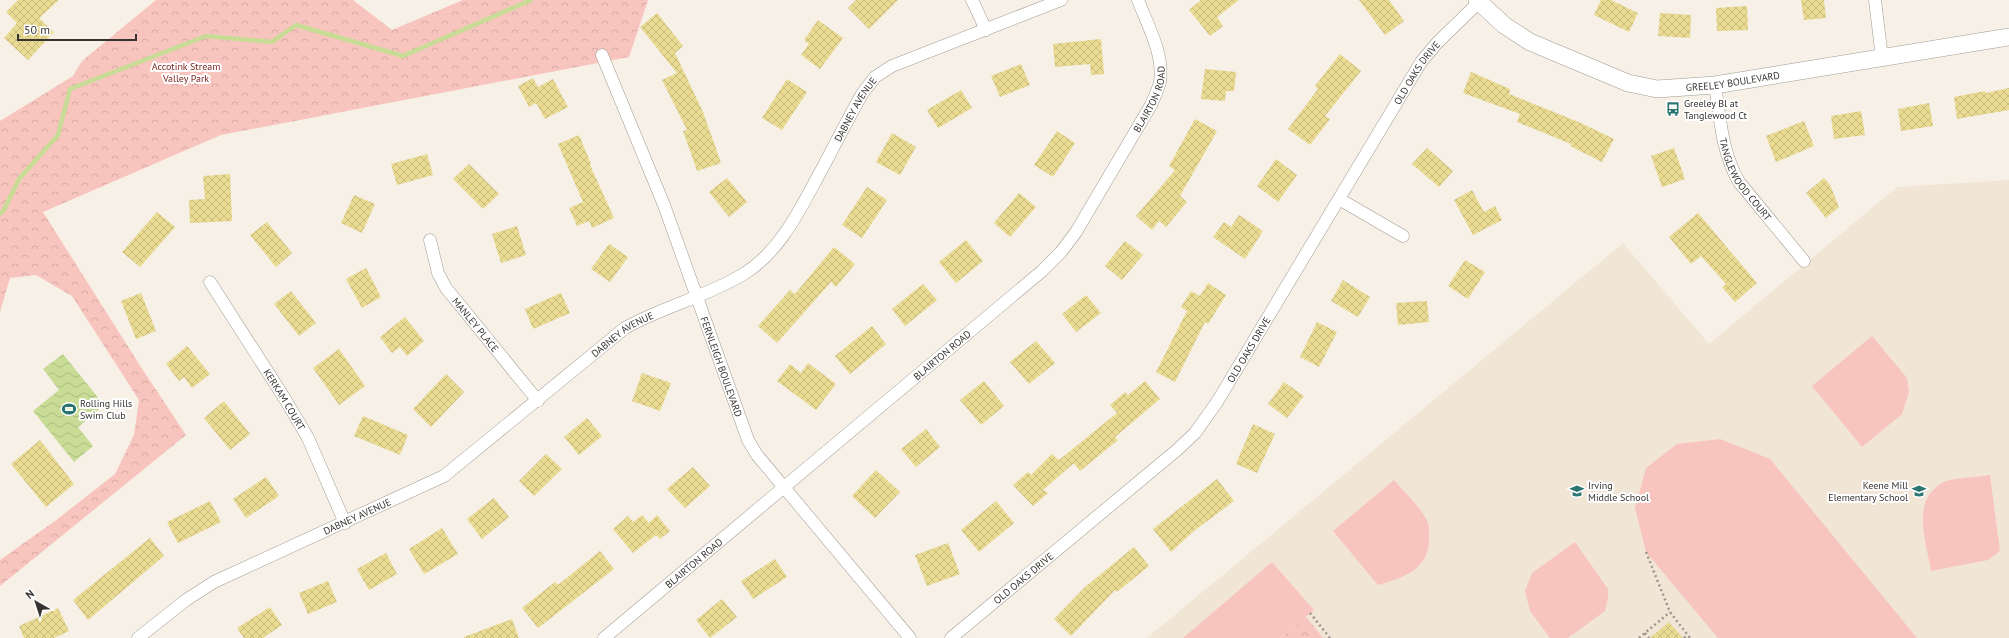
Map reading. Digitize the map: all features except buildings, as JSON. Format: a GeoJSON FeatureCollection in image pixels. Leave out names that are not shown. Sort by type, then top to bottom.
{"type":"FeatureCollection","features":[{"type":"Feature","properties":{"kind":"street"},"geometry":{"type":"LineString","coordinates":[[972,0],[986,30]]}},
{"type":"Feature","properties":{"kind":"street","name":"DABNEY AVENUE"},"geometry":{"type":"LineString","coordinates":[[138,638],[186,600],[214,582],[345,523],[444,476],[538,401],[625,328],[646,316],[698,296],[742,274],[761,259],[780,240],[798,213],[862,94],[875,77],[892,66],[1061,0]]}},
{"type":"Feature","properties":{"kind":"street","name":"BLAIRTON ROAD"},"geometry":{"type":"LineString","coordinates":[[604,638],[1042,271],[1061,252],[1076,232],[1151,105],[1160,82],[1160,63],[1158,52],[1138,0]]}},
{"type":"Feature","properties":{"kind":"street"},"geometry":{"type":"LineString","coordinates":[[1874,0],[1882,58]]}},
{"type":"Feature","properties":{"kind":"street","name":"GREELEY BOULEVARD"},"geometry":{"type":"LineString","coordinates":[[1478,1],[1504,26],[1530,42],[1628,83],[1657,89],[1715,85],[2009,37]]}},
{"type":"Feature","properties":{"kind":"street","name":"OLD OAKS DRIVE"},"geometry":{"type":"LineString","coordinates":[[951,638],[1177,450],[1195,433],[1216,402],[1421,62],[1437,43],[1478,1]]}},
{"type":"Feature","properties":{"kind":"street","name":"FERNLEIGH BOULEVARD"},"geometry":{"type":"LineString","coordinates":[[602,55],[664,205],[698,296],[748,440],[757,455],[910,638]]}},
{"type":"Feature","properties":{"kind":"street","name":"TANGLEWOOD COURT"},"geometry":{"type":"LineString","coordinates":[[1715,85],[1728,157],[1734,174],[1804,261]]}},
{"type":"Feature","properties":{"kind":"street"},"geometry":{"type":"LineString","coordinates":[[1339,199],[1403,236]]}},
{"type":"Feature","properties":{"kind":"street","name":"MANLEY PLACE"},"geometry":{"type":"LineString","coordinates":[[430,240],[438,273],[446,288],[538,401]]}},
{"type":"Feature","properties":{"kind":"street","name":"KERKAM COURT"},"geometry":{"type":"LineString","coordinates":[[210,282],[285,399],[308,438],[345,523]]}},
{"type":"Feature","properties":{"kind":"path"},"geometry":{"type":"LineString","coordinates":[[1646,552],[1670,612],[1690,638]]}},
{"type":"Feature","properties":{"kind":"path"},"geometry":{"type":"LineString","coordinates":[[1639,638],[1670,612]]}},
{"type":"Feature","properties":{"kind":"path"},"geometry":{"type":"LineString","coordinates":[[1310,614],[1330,638]]}},
{"type":"Feature","properties":{"kind":"path"},"geometry":{"type":"LineString","coordinates":[[1645,633],[1649,638]]}},
{"type":"Feature","properties":{"kind":"path"},"geometry":{"type":"LineString","coordinates":[[1684,638],[1687,635]]}},
{"type":"Feature","properties":{"kind":"shaded area","name":"Irving Middle School"},"geometry":{"type":"Polygon","coordinates":[[[2009,180],[2009,638],[1147,638],[1623,243],[1709,344],[1897,187],[2009,180]]]}},
{"type":"Feature","properties":{"kind":"green space","name":"Accotink Stream Valley Park"},"geometry":{"type":"Polygon","coordinates":[[[156,0],[353,0],[392,30],[463,0],[648,0],[629,57],[221,135],[43,212],[139,364],[186,435],[0,586],[0,560],[55,521],[115,474],[134,435],[139,400],[72,296],[36,275],[10,278],[0,312],[0,121],[73,76],[82,61],[156,0]]]}},
{"type":"Feature","properties":{"kind":"green space"},"geometry":{"type":"Polygon","coordinates":[[[1872,336],[1907,378],[1909,392],[1902,414],[1862,447],[1812,386],[1872,336]]]}},
{"type":"Feature","properties":{"kind":"green space"},"geometry":{"type":"Polygon","coordinates":[[[1720,439],[1770,459],[1917,638],[1718,638],[1646,552],[1635,508],[1646,468],[1677,444],[1720,439]]]}},
{"type":"Feature","properties":{"kind":"green space"},"geometry":{"type":"Polygon","coordinates":[[[1990,475],[2000,551],[1988,560],[1931,571],[1923,522],[1927,499],[1933,489],[1948,481],[1990,475]]]}},
{"type":"Feature","properties":{"kind":"green space"},"geometry":{"type":"Polygon","coordinates":[[[1394,480],[1415,504],[1427,521],[1429,526],[1428,550],[1419,566],[1405,576],[1378,585],[1333,531],[1394,480]]]}},
{"type":"Feature","properties":{"kind":"green space"},"geometry":{"type":"Polygon","coordinates":[[[1575,542],[1608,589],[1605,611],[1568,638],[1550,638],[1530,611],[1525,591],[1532,573],[1575,542]]]}},
{"type":"Feature","properties":{"kind":"green space"},"geometry":{"type":"Polygon","coordinates":[[[1272,562],[1314,610],[1281,638],[1183,638],[1272,562]]]}},
{"type":"Feature","properties":{"kind":"green space"},"geometry":{"type":"Polygon","coordinates":[[[1306,617],[1323,638],[1281,638],[1306,617]]]}},
{"type":"Feature","properties":{"kind":"water"},"geometry":{"type":"Polygon","coordinates":[[[63,354],[104,405],[78,427],[93,446],[74,462],[33,411],[59,390],[43,369],[63,354]]]}},
{"type":"Feature","properties":{"kind":"waterway"},"geometry":{"type":"LineString","coordinates":[[0,214],[4,210],[19,179],[58,135],[70,89],[206,36],[272,42],[296,25],[403,56],[531,0]]}},
{"type":"Feature","properties":{"kind":"place","name":"Greeley Bl at Tanglewood Ct"},"geometry":{"type":"Point","coordinates":[1673,109]}},
{"type":"Feature","properties":{"kind":"place","name":"Rolling Hills Swim Club"},"geometry":{"type":"Point","coordinates":[69,409]}},
{"type":"Feature","properties":{"kind":"place","name":"Irving Middle School"},"geometry":{"type":"Point","coordinates":[1577,491]}},
{"type":"Feature","properties":{"kind":"place","name":"Keene Mill Elementary School"},"geometry":{"type":"Point","coordinates":[1919,491]}}]}
